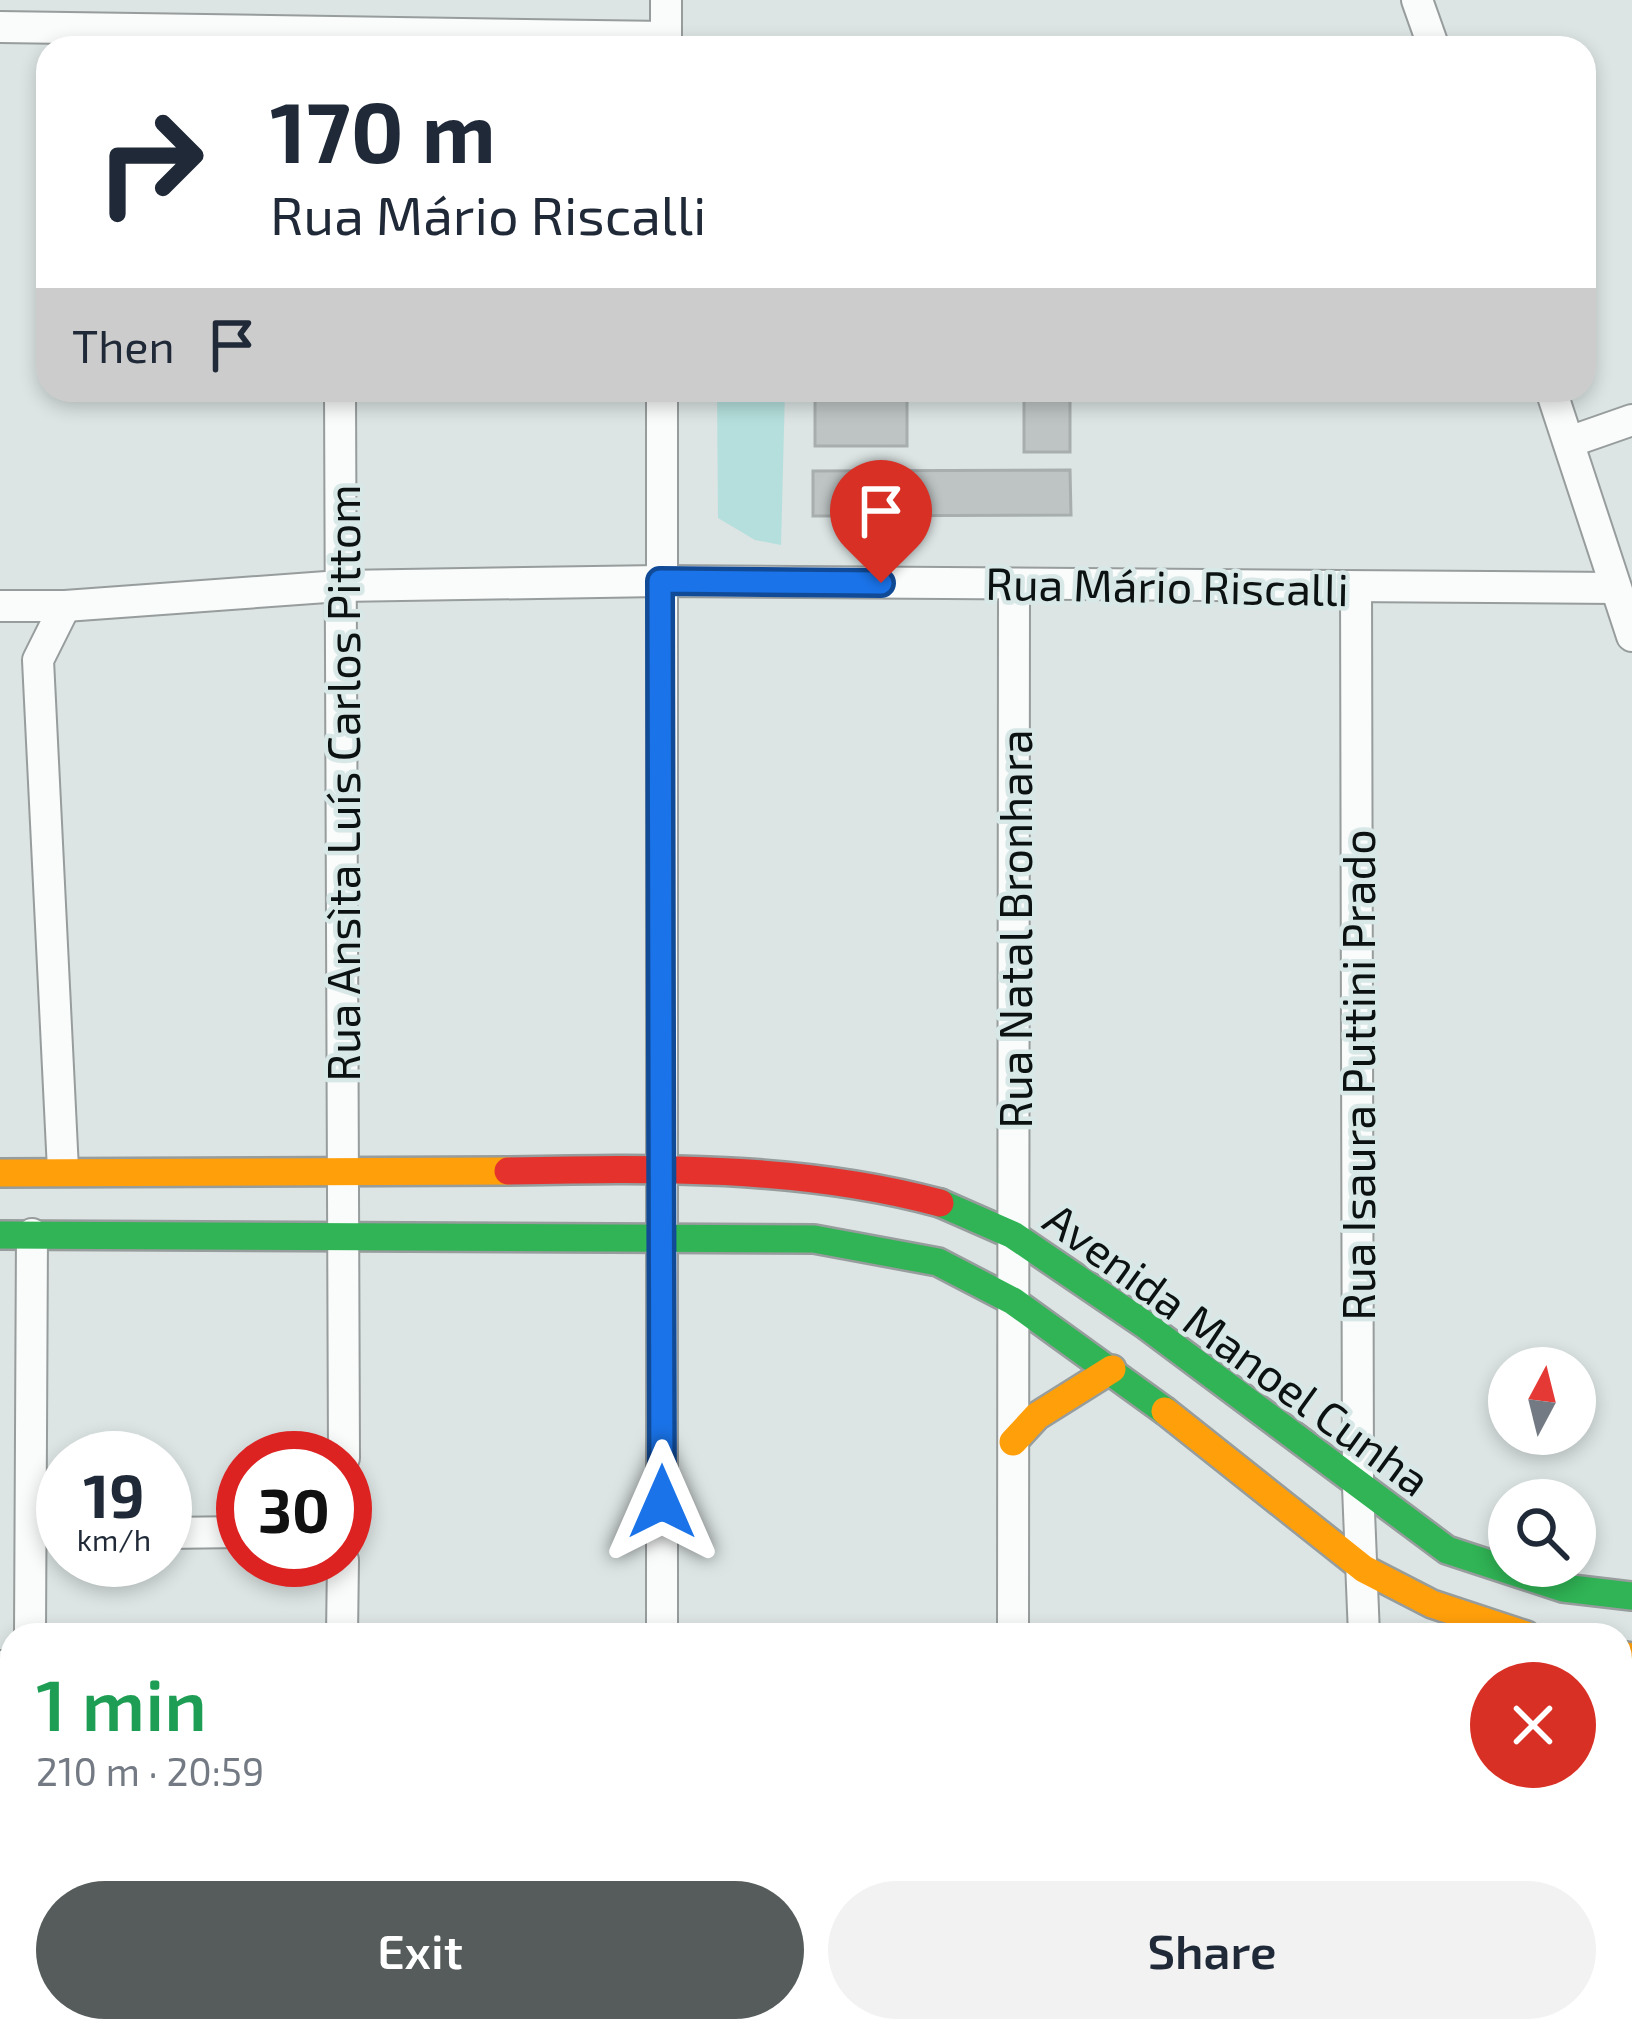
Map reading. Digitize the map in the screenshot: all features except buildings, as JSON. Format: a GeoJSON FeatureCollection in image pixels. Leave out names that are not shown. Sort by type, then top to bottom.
{"type":"FeatureCollection","features":[{"type":"Feature","properties":{"kind":"street"},"geometry":{"type":"LineString","coordinates":[[666,0],[666,36]]}},
{"type":"Feature","properties":{"kind":"street"},"geometry":{"type":"LineString","coordinates":[[1417,0],[1430,36]]}},
{"type":"Feature","properties":{"kind":"street"},"geometry":{"type":"LineString","coordinates":[[0,27],[217,36]]}},
{"type":"Feature","properties":{"kind":"street","name":"Rua Ansìta Luís Carlos Pittom"},"geometry":{"type":"LineString","coordinates":[[340,402],[344,1431]]}},
{"type":"Feature","properties":{"kind":"street"},"geometry":{"type":"LineString","coordinates":[[662,402],[662,1623]]}},
{"type":"Feature","properties":{"kind":"street"},"geometry":{"type":"LineString","coordinates":[[1555,402],[1632,636]]}},
{"type":"Feature","properties":{"kind":"street"},"geometry":{"type":"LineString","coordinates":[[1569,442],[1632,420]]}},
{"type":"Feature","properties":{"kind":"street","name":"Rua Mário Riscalli"},"geometry":{"type":"LineString","coordinates":[[0,606],[65,606],[340,586],[660,581],[1615,588]]}},
{"type":"Feature","properties":{"kind":"street","name":"Rua Natal Bronhara"},"geometry":{"type":"LineString","coordinates":[[1013,1623],[1014,584]]}},
{"type":"Feature","properties":{"kind":"street","name":"Rua Isaura Puttini Prado"},"geometry":{"type":"LineString","coordinates":[[1356,587],[1358,1487],[1364,1623]]}},
{"type":"Feature","properties":{"kind":"street"},"geometry":{"type":"LineString","coordinates":[[63,1170],[38,660],[65,606]]}},
{"type":"Feature","properties":{"kind":"street","name":"Avenida Manoel Cunha"},"geometry":{"type":"LineString","coordinates":[[0,1173],[345,1175],[662,1168],[824,1180],[938,1202],[1013,1234],[1251,1402],[1447,1550],[1563,1588],[1632,1596]]}},
{"type":"Feature","properties":{"kind":"street"},"geometry":{"type":"LineString","coordinates":[[30,1623],[32,1234]]}},
{"type":"Feature","properties":{"kind":"street","name":"Avenida Manoel Cunha"},"geometry":{"type":"LineString","coordinates":[[0,1235],[814,1239],[938,1262],[1013,1301],[1112,1370],[1364,1569],[1432,1604],[1490,1623]]}},
{"type":"Feature","properties":{"kind":"street"},"geometry":{"type":"LineString","coordinates":[[1013,1442],[1036,1415],[1112,1370]]}},
{"type":"Feature","properties":{"kind":"street"},"geometry":{"type":"LineString","coordinates":[[341,1623],[343,1587]]}},
{"type":"Feature","properties":{"kind":"shaded area"},"geometry":{"type":"Polygon","coordinates":[[[717,402],[785,402],[781,545],[755,540],[718,518],[717,402]]]}},
{"type":"Feature","properties":{"kind":"traffic: fast"},"geometry":{"type":"LineString","coordinates":[[940,1203],[1013,1235],[1144,1324],[1447,1550],[1563,1588],[1632,1596]]}},
{"type":"Feature","properties":{"kind":"traffic: fast"},"geometry":{"type":"LineString","coordinates":[[0,1235],[814,1239],[938,1262],[1013,1301],[1165,1411]]}},
{"type":"Feature","properties":{"kind":"traffic: slow"},"geometry":{"type":"LineString","coordinates":[[0,1173],[508,1171]]}},
{"type":"Feature","properties":{"kind":"traffic: slow"},"geometry":{"type":"LineString","coordinates":[[1013,1442],[1037,1416],[1112,1369]]}},
{"type":"Feature","properties":{"kind":"traffic: slow"},"geometry":{"type":"LineString","coordinates":[[1165,1411],[1364,1569],[1432,1604],[1490,1623]]}},
{"type":"Feature","properties":{"kind":"traffic: jam"},"geometry":{"type":"LineString","coordinates":[[508,1171],[780,1175],[940,1203]]}},
{"type":"Feature","properties":{"kind":"route"},"geometry":{"type":"LineString","coordinates":[[662,1502],[660,581],[881,583]]}}]}
